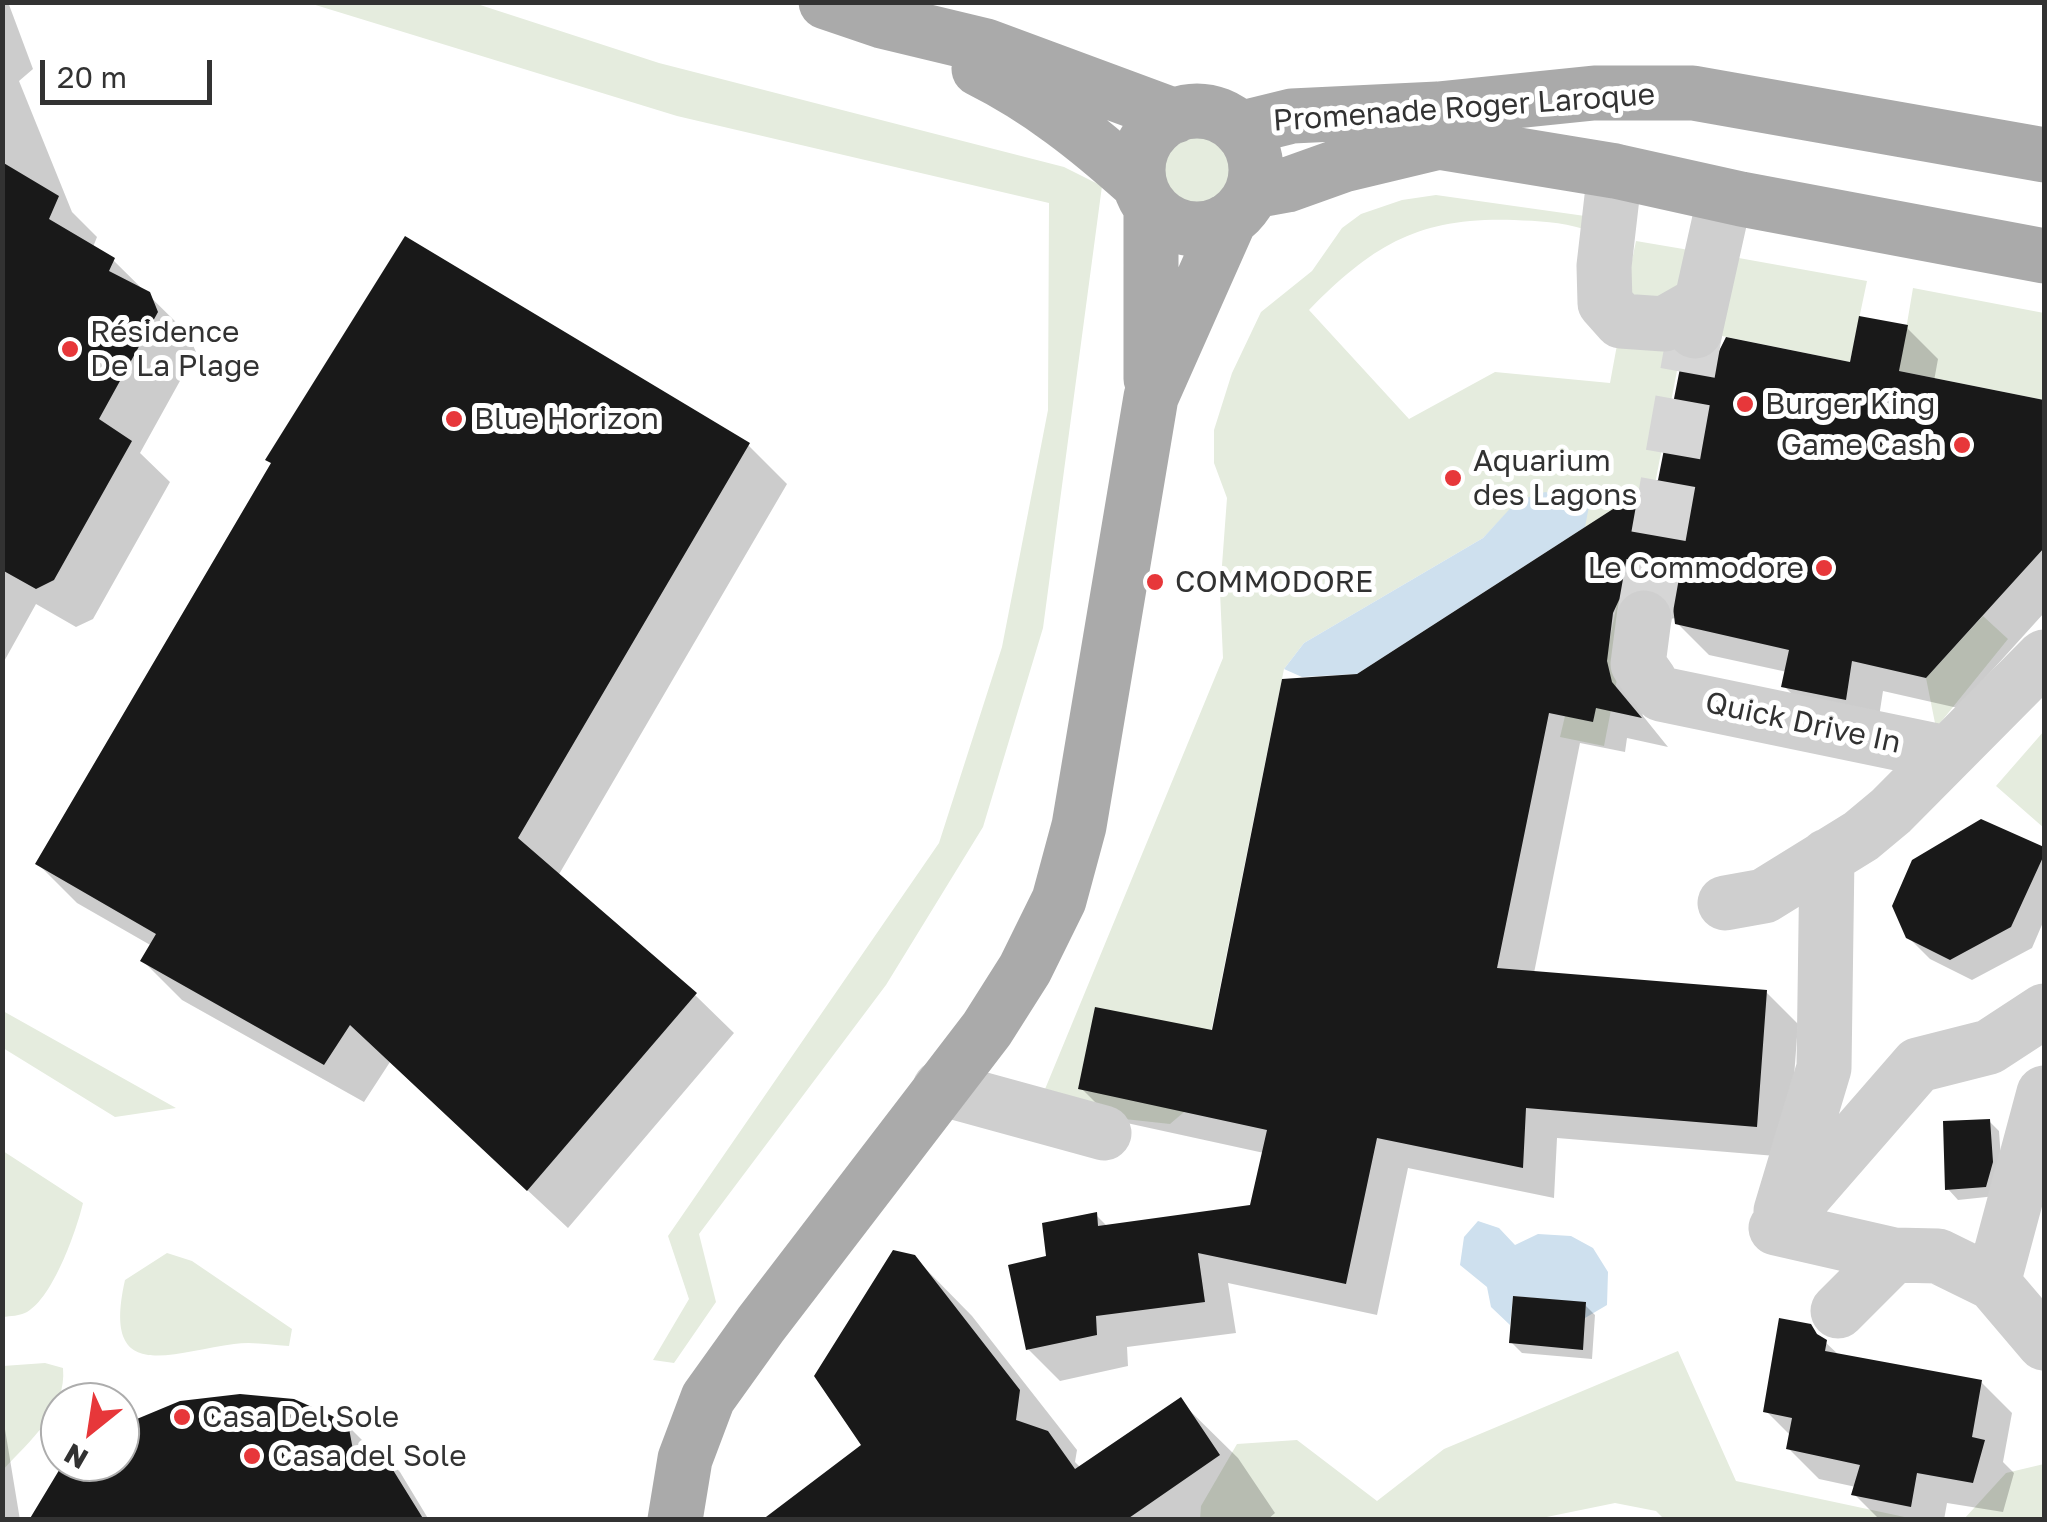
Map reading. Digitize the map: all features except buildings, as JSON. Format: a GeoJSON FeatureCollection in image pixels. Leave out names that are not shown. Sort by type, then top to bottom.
{"type":"FeatureCollection","features":[{"type":"Feature","properties":{"kind":"main road"},"geometry":{"type":"LineString","coordinates":[[826,2],[986,46],[1175,116]]}},
{"type":"Feature","properties":{"kind":"main road"},"geometry":{"type":"LineString","coordinates":[[882,20],[1008,84],[1078,129],[1177,227],[1208,229],[1242,205]]}},
{"type":"Feature","properties":{"kind":"main road","name":"Promenade Roger Laroque"},"geometry":{"type":"LineString","coordinates":[[1238,128],[1292,116],[1438,109],[1594,92],[1693,94],[2044,154]]}},
{"type":"Feature","properties":{"kind":"main road"},"geometry":{"type":"LineString","coordinates":[[674,1520],[685,1459],[708,1398],[1010,996],[1058,900],[1079,826],[1151,397],[1140,152],[1156,126],[1175,116],[1184,112],[1216,113],[1238,128],[1256,159],[1242,205],[1151,397]]}},
{"type":"Feature","properties":{"kind":"main road","name":"Promenade Roger Laroque"},"geometry":{"type":"LineString","coordinates":[[1242,205],[1343,165],[1439,142],[1616,171],[1726,196],[2044,256]]}},
{"type":"Feature","properties":{"kind":"lane"},"geometry":{"type":"LineString","coordinates":[[1616,171],[1604,266],[1604,302],[1622,321],[1664,324],[1698,317],[1726,196]]}},
{"type":"Feature","properties":{"kind":"lane","name":"Quick Drive In"},"geometry":{"type":"LineString","coordinates":[[1644,618],[1638,664],[1655,687],[1946,753]]}},
{"type":"Feature","properties":{"kind":"lane"},"geometry":{"type":"LineString","coordinates":[[1724,903],[1764,896],[1861,836],[1891,811],[2044,656]]}},
{"type":"Feature","properties":{"kind":"lane"},"geometry":{"type":"LineString","coordinates":[[1776,1228],[1824,1068],[1827,856]]}},
{"type":"Feature","properties":{"kind":"lane"},"geometry":{"type":"LineString","coordinates":[[1776,1228],[1918,1065],[1989,1046],[2044,1011]]}},
{"type":"Feature","properties":{"kind":"lane"},"geometry":{"type":"LineString","coordinates":[[940,1088],[1104,1133]]}},
{"type":"Feature","properties":{"kind":"lane"},"geometry":{"type":"LineString","coordinates":[[1993,1283],[2044,1093]]}},
{"type":"Feature","properties":{"kind":"lane"},"geometry":{"type":"LineString","coordinates":[[1776,1228],[1894,1255],[1938,1256],[1993,1283],[2044,1342]]}},
{"type":"Feature","properties":{"kind":"lane"},"geometry":{"type":"LineString","coordinates":[[1838,1311],[1894,1255]]}},
{"type":"Feature","properties":{"kind":"shaded area"},"geometry":{"type":"Polygon","coordinates":[[[309,3],[474,3],[659,63],[1064,167],[1102,186],[1043,628],[983,827],[886,985],[699,1234],[716,1302],[674,1363],[653,1360],[689,1299],[668,1236],[939,843],[1002,647],[1048,410],[1049,203],[677,116],[309,3]]]}},
{"type":"Feature","properties":{"kind":"shaded area"},"geometry":{"type":"Polygon","coordinates":[[[1184,111],[1232,123],[1242,132],[1252,155],[1254,191],[1208,229],[1177,227],[1140,151],[1156,126],[1184,111]]]}},
{"type":"Feature","properties":{"kind":"shaded area"},"geometry":{"type":"Polygon","coordinates":[[[1436,195],[1585,216],[1584,229],[1558,223],[1481,220],[1425,230],[1377,252],[1309,310],[1409,419],[1495,372],[1610,383],[1619,334],[1682,345],[1604,746],[1560,737],[1565,716],[1593,721],[1604,668],[1563,629],[1610,638],[1620,589],[1518,501],[1483,538],[1304,643],[1284,669],[1197,1101],[1170,1124],[1097,1116],[1043,1094],[1223,658],[1220,592],[1227,498],[1214,463],[1214,430],[1232,373],[1261,312],[1312,271],[1342,228],[1361,214],[1402,200],[1436,195]]]}},
{"type":"Feature","properties":{"kind":"shaded area"},"geometry":{"type":"Polygon","coordinates":[[[1636,241],[1701,252],[1693,289],[1639,308],[1627,284],[1636,241]]]}},
{"type":"Feature","properties":{"kind":"shaded area"},"geometry":{"type":"Polygon","coordinates":[[[1722,255],[1867,281],[1850,362],[1707,333],[1722,255]]]}},
{"type":"Feature","properties":{"kind":"shaded area"},"geometry":{"type":"Polygon","coordinates":[[[1913,288],[2044,313],[2044,400],[1899,371],[1913,288]]]}},
{"type":"Feature","properties":{"kind":"shaded area"},"geometry":{"type":"Polygon","coordinates":[[[1983,616],[2008,639],[1936,728],[1926,678],[1983,616]]]}},
{"type":"Feature","properties":{"kind":"shaded area"},"geometry":{"type":"Polygon","coordinates":[[[2044,731],[2044,828],[1996,786],[2044,731]]]}},
{"type":"Feature","properties":{"kind":"shaded area"},"geometry":{"type":"Polygon","coordinates":[[[2,1011],[176,1108],[115,1117],[3,1048],[2,1011]]]}},
{"type":"Feature","properties":{"kind":"shaded area"},"geometry":{"type":"Polygon","coordinates":[[[3,1151],[83,1203],[69,1246],[46,1293],[27,1312],[3,1317],[3,1151]]]}},
{"type":"Feature","properties":{"kind":"shaded area"},"geometry":{"type":"Polygon","coordinates":[[[167,1253],[192,1261],[292,1329],[289,1346],[241,1343],[165,1355],[147,1355],[132,1349],[123,1336],[120,1314],[125,1280],[167,1253]]]}},
{"type":"Feature","properties":{"kind":"shaded area"},"geometry":{"type":"Polygon","coordinates":[[[1678,1351],[1736,1481],[1914,1519],[1664,1519],[1656,1511],[1615,1503],[1532,1520],[1200,1519],[1201,1506],[1237,1444],[1297,1440],[1377,1501],[1444,1449],[1678,1351]]]}},
{"type":"Feature","properties":{"kind":"shaded area"},"geometry":{"type":"Polygon","coordinates":[[[45,1363],[63,1368],[63,1382],[40,1382],[40,1429],[3,1470],[3,1366],[45,1363]]]}},
{"type":"Feature","properties":{"kind":"shaded area"},"geometry":{"type":"Polygon","coordinates":[[[2044,1464],[2044,1519],[1964,1519],[2006,1473],[2044,1464]]]}},
{"type":"Feature","properties":{"kind":"water"},"geometry":{"type":"Polygon","coordinates":[[[1545,492],[1590,501],[1585,527],[1357,674],[1302,677],[1284,669],[1304,643],[1483,538],[1517,501],[1545,492]]]}},
{"type":"Feature","properties":{"kind":"water"},"geometry":{"type":"Polygon","coordinates":[[[1478,1221],[1499,1228],[1515,1245],[1538,1234],[1571,1236],[1593,1248],[1608,1272],[1607,1305],[1585,1318],[1586,1303],[1513,1296],[1510,1325],[1491,1307],[1487,1287],[1460,1265],[1464,1237],[1478,1221]]]}},
{"type":"Feature","properties":{"kind":"tunnel"},"geometry":{"type":"LineString","coordinates":[[1644,618],[1695,331]]}},
{"type":"Feature","properties":{"kind":"place","name":"Résidence De La Plage"},"geometry":{"type":"Point","coordinates":[70,349]}},
{"type":"Feature","properties":{"kind":"place","name":"Burger King"},"geometry":{"type":"Point","coordinates":[1745,404]}},
{"type":"Feature","properties":{"kind":"place","name":"Blue Horizon"},"geometry":{"type":"Point","coordinates":[454,419]}},
{"type":"Feature","properties":{"kind":"place","name":"Game Cash"},"geometry":{"type":"Point","coordinates":[1962,445]}},
{"type":"Feature","properties":{"kind":"place","name":"Aquarium des Lagons"},"geometry":{"type":"Point","coordinates":[1453,478]}},
{"type":"Feature","properties":{"kind":"place","name":"Le Commodore"},"geometry":{"type":"Point","coordinates":[1824,568]}},
{"type":"Feature","properties":{"kind":"place","name":"COMMODORE"},"geometry":{"type":"Point","coordinates":[1155,582]}},
{"type":"Feature","properties":{"kind":"place","name":"Casa Del Sole"},"geometry":{"type":"Point","coordinates":[182,1417]}},
{"type":"Feature","properties":{"kind":"place","name":"Casa del Sole"},"geometry":{"type":"Point","coordinates":[252,1456]}}]}
